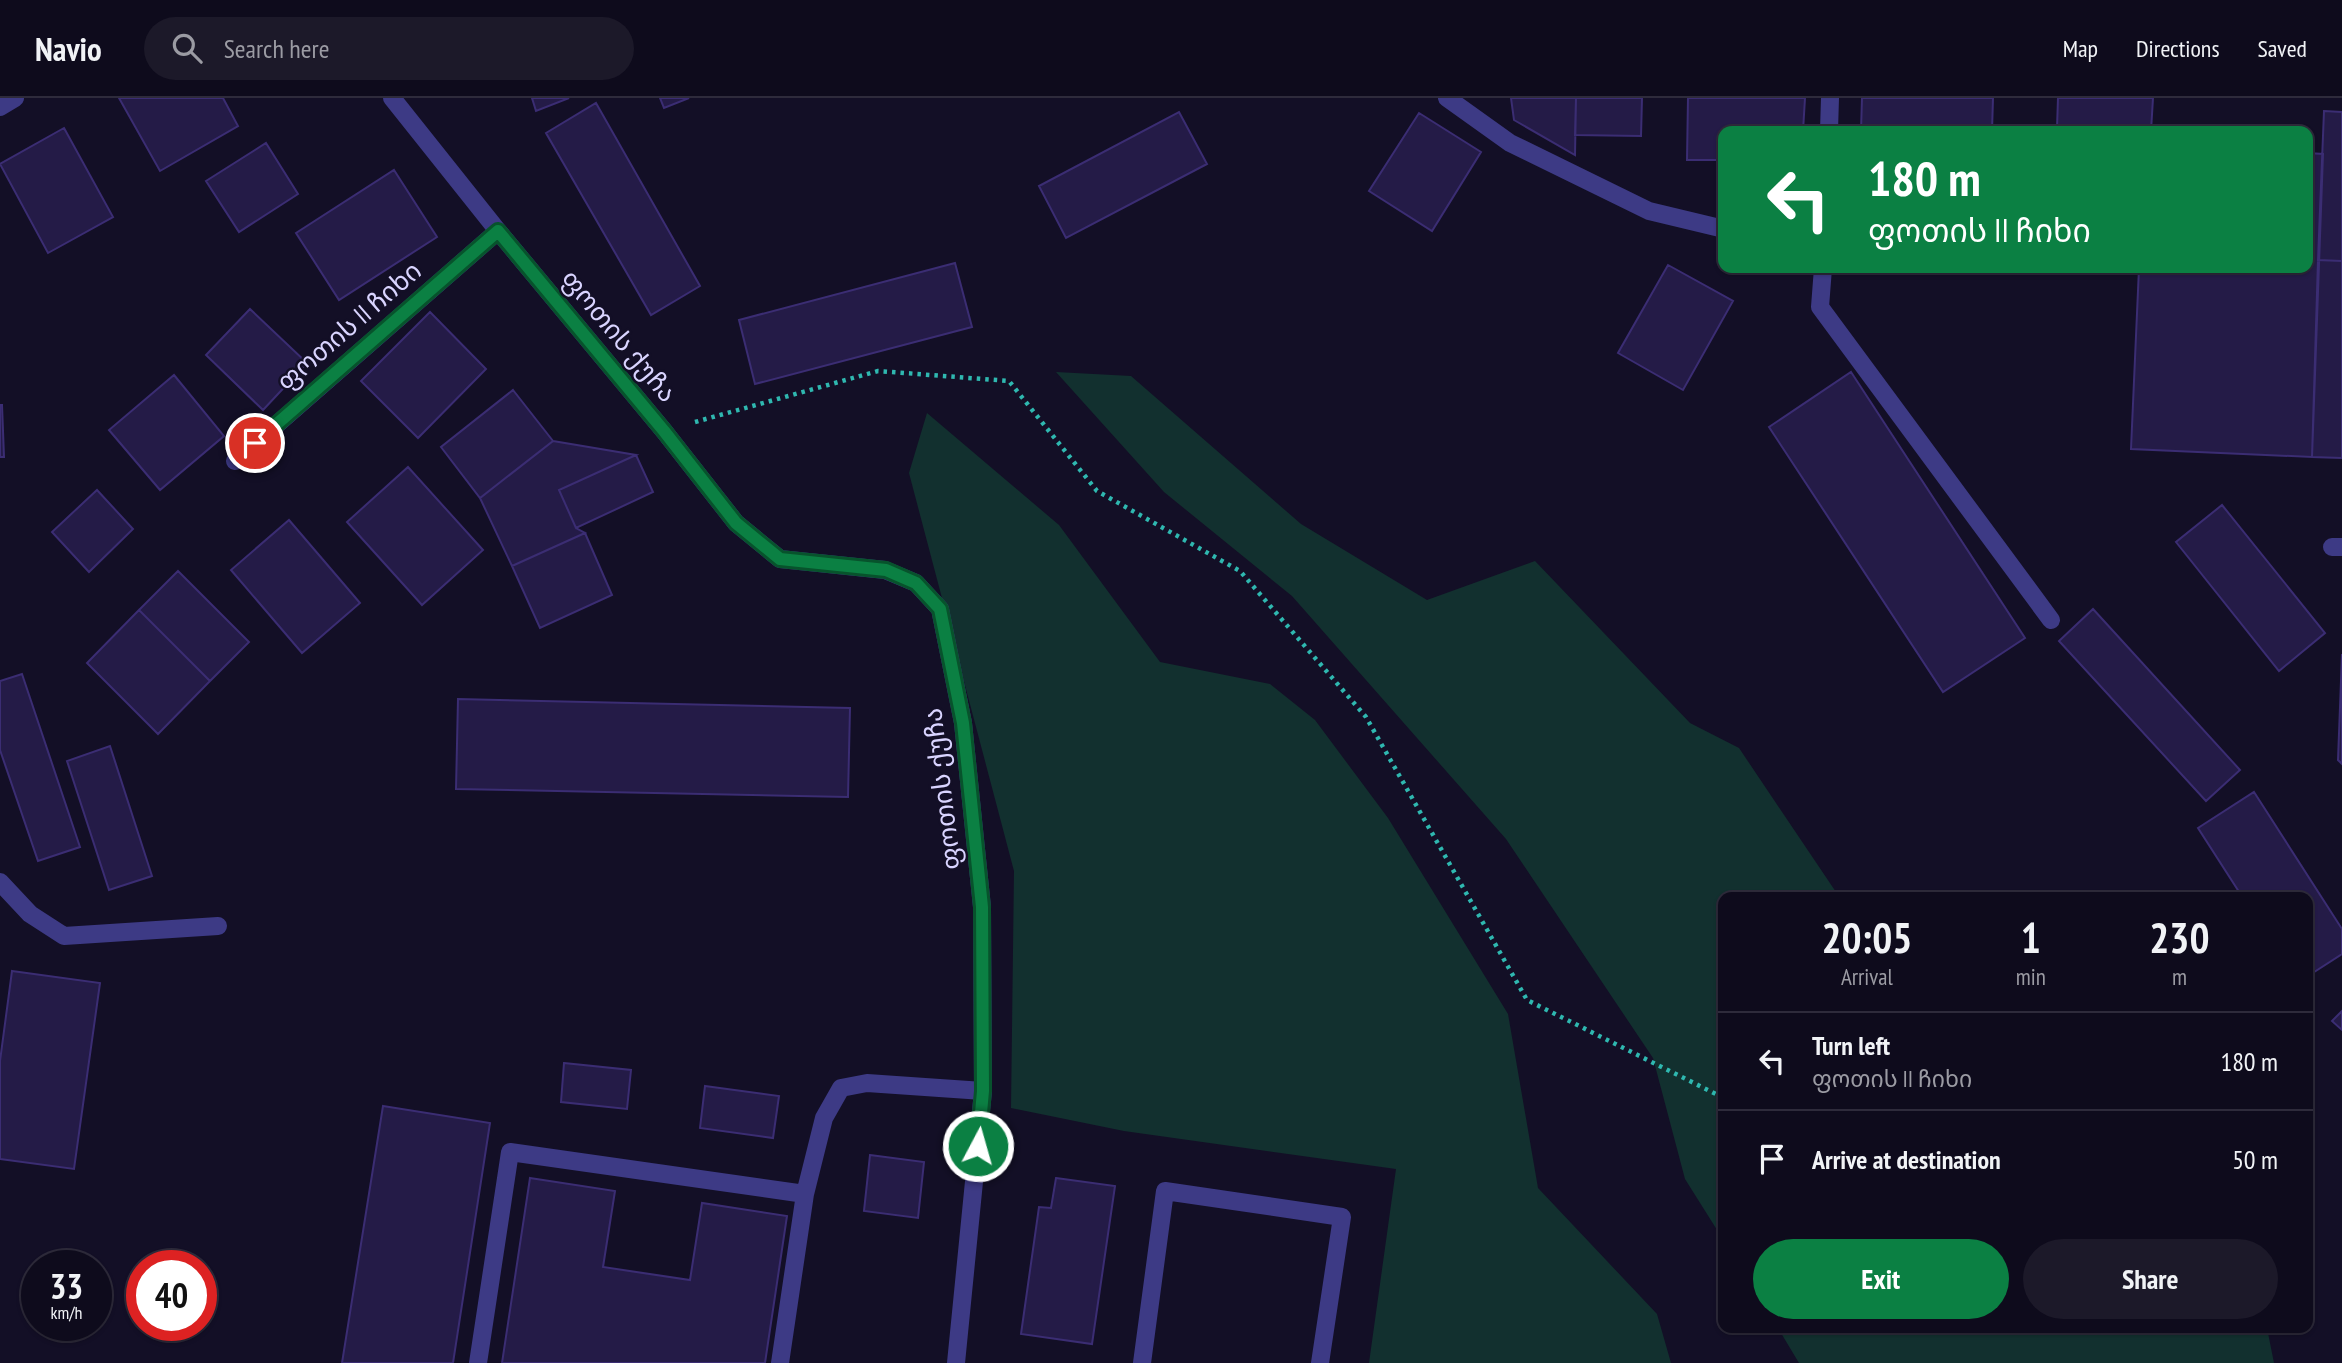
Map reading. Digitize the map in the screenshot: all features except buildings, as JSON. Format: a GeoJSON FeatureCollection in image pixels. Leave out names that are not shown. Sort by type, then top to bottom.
{"type":"FeatureCollection","features":[{"type":"Feature","properties":{"kind":"street"},"geometry":{"type":"LineString","coordinates":[[0,107],[15,98]]}},
{"type":"Feature","properties":{"kind":"street","name":"ფოთის ქუჩა"},"geometry":{"type":"LineString","coordinates":[[392,98],[736,523],[780,559],[886,570],[916,583],[940,609],[963,723],[982,907],[983,1091],[956,1363]]}},
{"type":"Feature","properties":{"kind":"street"},"geometry":{"type":"LineString","coordinates":[[1447,98],[1510,143],[1649,211],[1718,228]]}},
{"type":"Feature","properties":{"kind":"street"},"geometry":{"type":"LineString","coordinates":[[1829,126],[1830,98]]}},
{"type":"Feature","properties":{"kind":"street","name":"ფოთის II ჩიხი"},"geometry":{"type":"LineString","coordinates":[[235,461],[498,231]]}},
{"type":"Feature","properties":{"kind":"street"},"geometry":{"type":"LineString","coordinates":[[1822,273],[1821,307],[2051,620]]}},
{"type":"Feature","properties":{"kind":"street"},"geometry":{"type":"LineString","coordinates":[[0,882],[30,915],[64,936],[218,926]]}},
{"type":"Feature","properties":{"kind":"street"},"geometry":{"type":"LineString","coordinates":[[779,1363],[804,1194],[824,1118],[841,1088],[867,1083],[983,1091]]}},
{"type":"Feature","properties":{"kind":"street"},"geometry":{"type":"LineString","coordinates":[[478,1363],[510,1152],[804,1194]]}},
{"type":"Feature","properties":{"kind":"street"},"geometry":{"type":"LineString","coordinates":[[1143,1363],[1165,1191],[1342,1217],[1320,1363]]}},
{"type":"Feature","properties":{"kind":"path"},"geometry":{"type":"LineString","coordinates":[[664,431],[878,371],[1009,381],[1097,491],[1240,571],[1366,717],[1527,1000],[1718,1095]]}},
{"type":"Feature","properties":{"kind":"green space"},"geometry":{"type":"Polygon","coordinates":[[[1056,372],[1131,376],[1301,524],[1427,600],[1535,561],[1690,723],[1739,748],[1836,892],[1718,892],[1718,1231],[1685,1179],[1653,1058],[1506,839],[1292,596],[1164,492],[1056,372]]]}},
{"type":"Feature","properties":{"kind":"green space"},"geometry":{"type":"Polygon","coordinates":[[[927,413],[1059,525],[1160,662],[1270,684],[1315,720],[1388,818],[1508,1014],[1538,1188],[1657,1314],[1671,1363],[1369,1363],[1396,1169],[1124,1131],[1011,1108],[1014,871],[909,473],[927,413]]]}},
{"type":"Feature","properties":{"kind":"green space"},"geometry":{"type":"Polygon","coordinates":[[[1781,1333],[2268,1333],[2274,1363],[1799,1363],[1781,1333]]]}},
{"type":"Feature","properties":{"kind":"route"},"geometry":{"type":"LineString","coordinates":[[255,443],[498,231],[664,431],[736,523],[780,559],[886,570],[916,583],[940,609],[963,723],[982,907],[983,1091],[978,1146]]}}]}
